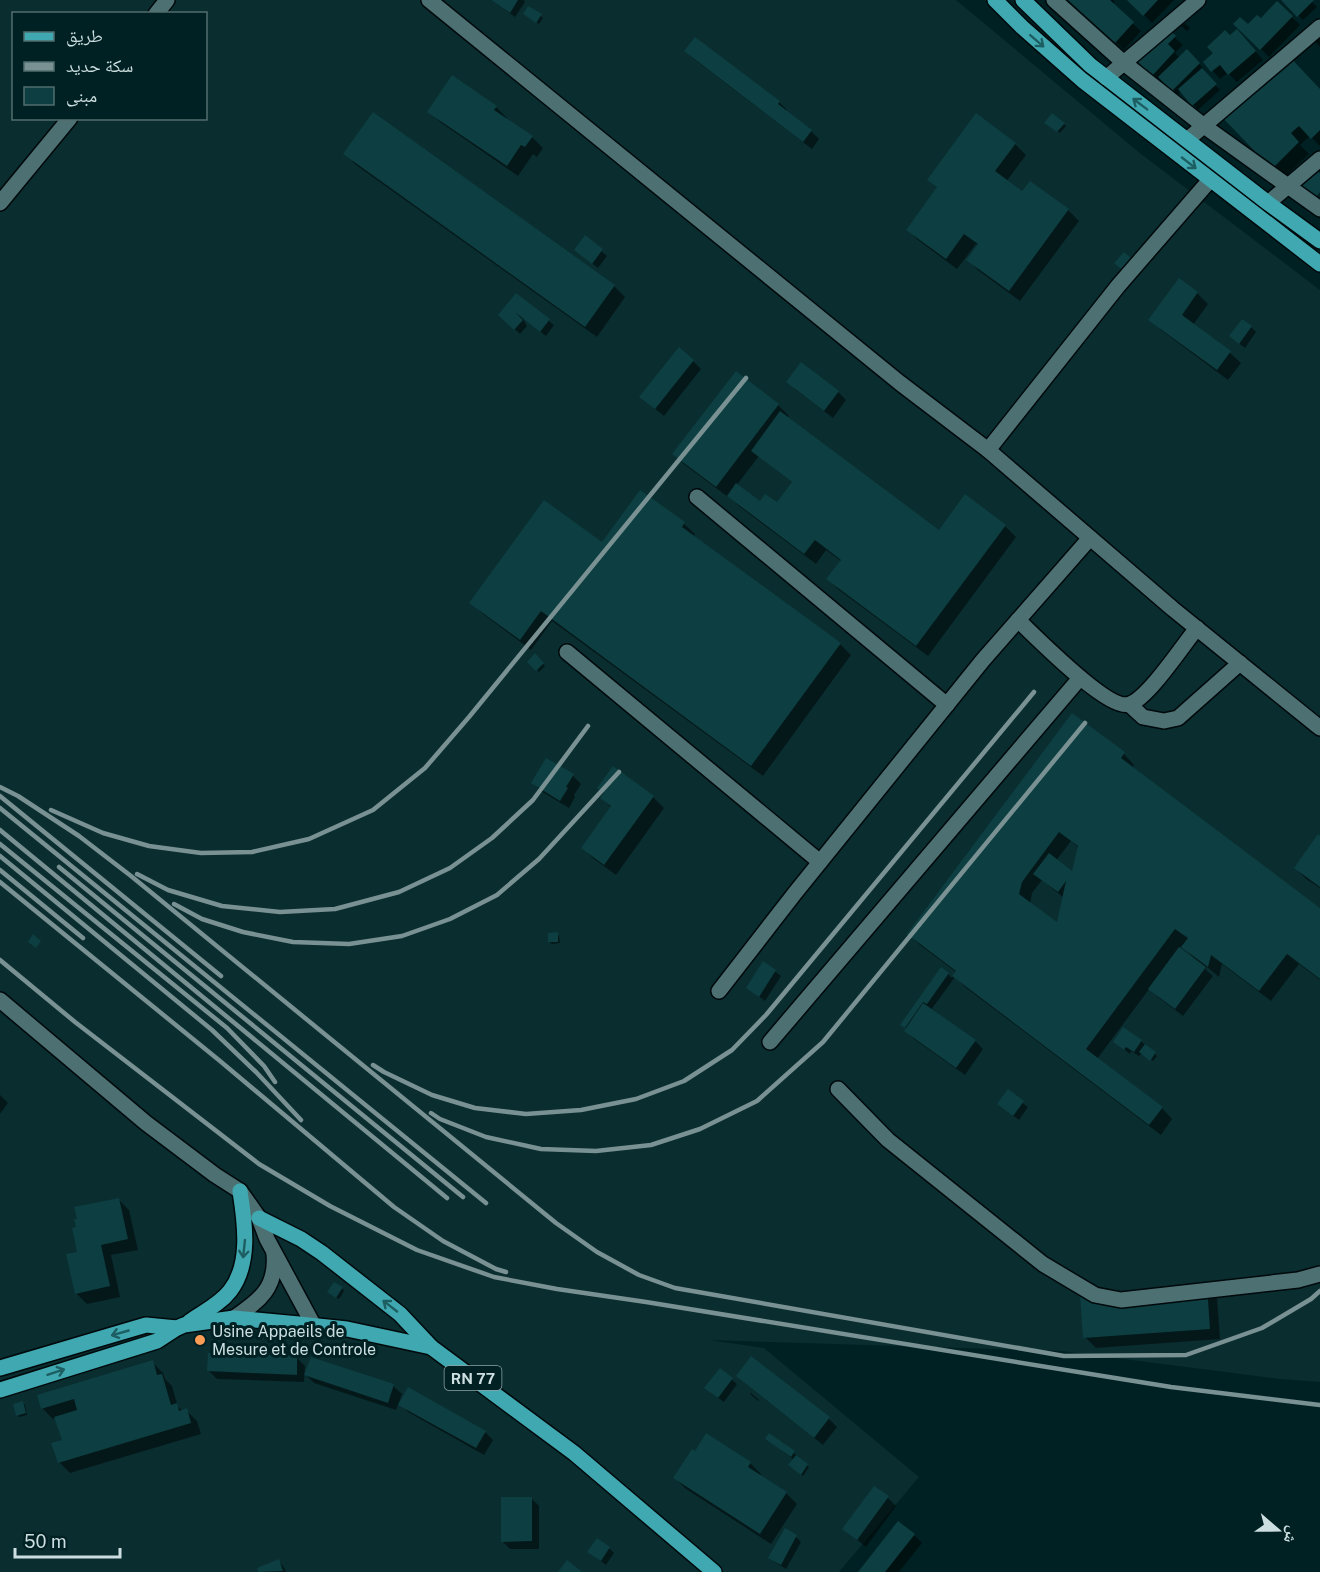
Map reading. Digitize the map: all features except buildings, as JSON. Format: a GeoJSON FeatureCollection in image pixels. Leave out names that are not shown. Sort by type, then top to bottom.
{"type":"FeatureCollection","features":[{"type":"Feature","properties":{"kind":"main road"},"geometry":{"type":"LineString","coordinates":[[995,0],[1082,80],[1320,264]]}},
{"type":"Feature","properties":{"kind":"main road"},"geometry":{"type":"LineString","coordinates":[[1023,0],[1106,78],[1320,241]]}},
{"type":"Feature","properties":{"kind":"main road"},"geometry":{"type":"LineString","coordinates":[[181,1326],[218,1303],[230,1292],[241,1273],[246,1230],[240,1191]]}},
{"type":"Feature","properties":{"kind":"main road"},"geometry":{"type":"LineString","coordinates":[[259,1218],[301,1239],[322,1253],[400,1314],[431,1347]]}},
{"type":"Feature","properties":{"kind":"main road","name":"RN 77"},"geometry":{"type":"LineString","coordinates":[[0,1368],[146,1325],[181,1326],[234,1318],[356,1331],[431,1347],[574,1453],[714,1572]]}},
{"type":"Feature","properties":{"kind":"main road","name":"RN 77"},"geometry":{"type":"LineString","coordinates":[[0,1390],[157,1341],[181,1326]]}},
{"type":"Feature","properties":{"kind":"street"},"geometry":{"type":"LineString","coordinates":[[158,12],[167,0]]}},
{"type":"Feature","properties":{"kind":"street"},"geometry":{"type":"LineString","coordinates":[[429,0],[855,347],[988,450],[1197,628],[1320,728]]}},
{"type":"Feature","properties":{"kind":"street"},"geometry":{"type":"LineString","coordinates":[[1054,0],[1124,63],[1204,126],[1320,209]]}},
{"type":"Feature","properties":{"kind":"street"},"geometry":{"type":"LineString","coordinates":[[1106,78],[1198,0]]}},
{"type":"Feature","properties":{"kind":"street"},"geometry":{"type":"LineString","coordinates":[[1187,140],[1320,27]]}},
{"type":"Feature","properties":{"kind":"street"},"geometry":{"type":"LineString","coordinates":[[0,203],[68,120]]}},
{"type":"Feature","properties":{"kind":"street"},"geometry":{"type":"LineString","coordinates":[[1268,203],[1320,159]]}},
{"type":"Feature","properties":{"kind":"street"},"geometry":{"type":"LineString","coordinates":[[988,450],[1118,286],[1210,180]]}},
{"type":"Feature","properties":{"kind":"street"},"geometry":{"type":"LineString","coordinates":[[697,497],[947,705]]}},
{"type":"Feature","properties":{"kind":"street"},"geometry":{"type":"LineString","coordinates":[[719,991],[983,660],[1090,538]]}},
{"type":"Feature","properties":{"kind":"street"},"geometry":{"type":"LineString","coordinates":[[1018,620],[1080,678],[1119,705],[1130,705],[1146,694],[1197,628]]}},
{"type":"Feature","properties":{"kind":"street"},"geometry":{"type":"LineString","coordinates":[[567,652],[820,862]]}},
{"type":"Feature","properties":{"kind":"street"},"geometry":{"type":"LineString","coordinates":[[1130,705],[1143,717],[1164,721],[1178,718],[1240,663]]}},
{"type":"Feature","properties":{"kind":"street"},"geometry":{"type":"LineString","coordinates":[[770,1042],[1080,678]]}},
{"type":"Feature","properties":{"kind":"street"},"geometry":{"type":"LineString","coordinates":[[0,1000],[146,1124],[240,1191],[259,1218],[274,1252],[314,1326]]}},
{"type":"Feature","properties":{"kind":"street"},"geometry":{"type":"LineString","coordinates":[[837,1089],[888,1140],[999,1230],[1043,1264],[1095,1295],[1121,1300],[1298,1280],[1320,1274]]}},
{"type":"Feature","properties":{"kind":"street"},"geometry":{"type":"LineString","coordinates":[[234,1318],[256,1303],[265,1293],[275,1268],[274,1252]]}},
{"type":"Feature","properties":{"kind":"shaded area"},"geometry":{"type":"Polygon","coordinates":[[[0,0],[956,0],[1141,154],[1320,290],[1320,1382],[1061,1351],[709,1340],[764,1348],[919,1477],[839,1572],[0,1572],[0,0]]]}},
{"type":"Feature","properties":{"kind":"railway"},"geometry":{"type":"LineString","coordinates":[[51,810],[103,833],[149,846],[201,853],[252,852],[309,839],[373,810],[425,768],[746,378]]}},
{"type":"Feature","properties":{"kind":"railway"},"geometry":{"type":"LineString","coordinates":[[373,1065],[432,1095],[475,1108],[526,1114],[581,1110],[636,1099],[684,1081],[732,1050],[766,1015],[1034,692]]}},
{"type":"Feature","properties":{"kind":"railway"},"geometry":{"type":"LineString","coordinates":[[431,1113],[440,1119],[486,1137],[541,1149],[596,1151],[651,1145],[700,1129],[757,1101],[823,1042],[1085,723]]}},
{"type":"Feature","properties":{"kind":"railway"},"geometry":{"type":"LineString","coordinates":[[137,874],[168,890],[222,906],[280,912],[335,909],[399,892],[450,868],[492,838],[533,800],[588,726]]}},
{"type":"Feature","properties":{"kind":"railway"},"geometry":{"type":"LineString","coordinates":[[174,904],[202,919],[243,932],[293,942],[349,944],[402,936],[450,919],[497,895],[539,859],[619,772]]}},
{"type":"Feature","properties":{"kind":"railway"},"geometry":{"type":"LineString","coordinates":[[0,787],[18,796],[79,836],[131,876],[556,1223],[597,1252],[639,1275],[675,1288],[1064,1356],[1186,1355],[1262,1328],[1311,1299],[1320,1291]]}},
{"type":"Feature","properties":{"kind":"railway"},"geometry":{"type":"LineString","coordinates":[[0,796],[221,976]]}},
{"type":"Feature","properties":{"kind":"railway"},"geometry":{"type":"LineString","coordinates":[[0,808],[486,1203]]}},
{"type":"Feature","properties":{"kind":"railway"},"geometry":{"type":"LineString","coordinates":[[0,830],[447,1198]]}},
{"type":"Feature","properties":{"kind":"railway"},"geometry":{"type":"LineString","coordinates":[[0,844],[227,1028],[264,1066],[275,1082]]}},
{"type":"Feature","properties":{"kind":"railway"},"geometry":{"type":"LineString","coordinates":[[0,856],[212,1030],[301,1120]]}},
{"type":"Feature","properties":{"kind":"railway"},"geometry":{"type":"LineString","coordinates":[[59,867],[463,1197]]}},
{"type":"Feature","properties":{"kind":"railway"},"geometry":{"type":"LineString","coordinates":[[0,870],[83,938]]}},
{"type":"Feature","properties":{"kind":"railway"},"geometry":{"type":"LineString","coordinates":[[0,882],[220,1061],[394,1207],[443,1241],[506,1272]]}},
{"type":"Feature","properties":{"kind":"railway"},"geometry":{"type":"LineString","coordinates":[[0,960],[75,1022],[259,1164],[330,1206],[417,1250],[494,1277],[1171,1387],[1320,1405]]}},
{"type":"Feature","properties":{"kind":"place","name":"Usine Appaeils de Mesure et de Controle"},"geometry":{"type":"Point","coordinates":[200,1340]}}]}
